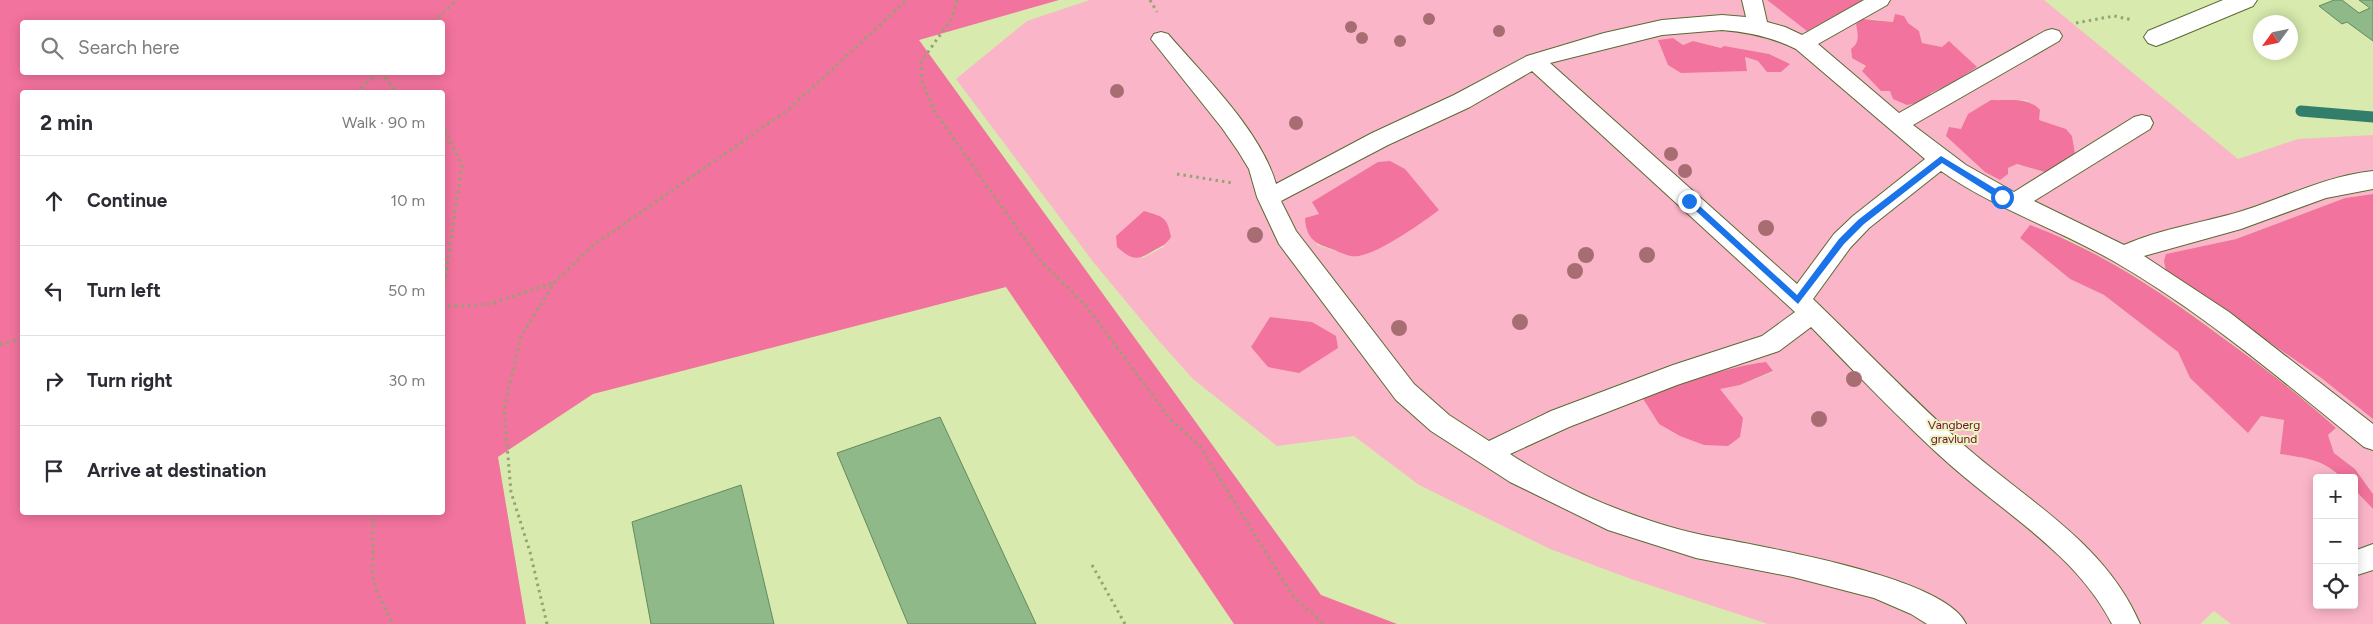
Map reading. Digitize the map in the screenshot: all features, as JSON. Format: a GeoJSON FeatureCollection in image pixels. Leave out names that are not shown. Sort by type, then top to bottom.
{"type":"FeatureCollection","features":[{"type":"Feature","properties":{"kind":"street"},"geometry":{"type":"LineString","coordinates":[[2156,37],[2234,2]]}},
{"type":"Feature","properties":{"kind":"lane"},"geometry":{"type":"LineString","coordinates":[[1752,0],[1758,26]]}},
{"type":"Feature","properties":{"kind":"lane"},"geometry":{"type":"LineString","coordinates":[[1803,44],[1880,0]]}},
{"type":"Feature","properties":{"kind":"lane"},"geometry":{"type":"LineString","coordinates":[[1268,197],[1380,139],[1453,106],[1534,61],[1614,37],[1673,25],[1710,22],[1758,26],[1794,38],[1803,44],[1838,71],[1941,159],[1977,183],[2123,256],[2211,314],[2373,439]]}},
{"type":"Feature","properties":{"kind":"lane"},"geometry":{"type":"LineString","coordinates":[[1898,124],[1975,78],[2052,36]]}},
{"type":"Feature","properties":{"kind":"lane"},"geometry":{"type":"LineString","coordinates":[[1161,40],[1230,122],[1246,145],[1260,168],[1268,197],[1286,238],[1405,392],[1440,423],[1488,455],[1541,486],[1608,518],[1696,546],[1793,564],[1875,586],[1921,605],[1952,624]]}},
{"type":"Feature","properties":{"kind":"lane"},"geometry":{"type":"LineString","coordinates":[[1534,61],[1805,307],[1958,456],[2071,551],[2097,577],[2118,605],[2126,624]]}},
{"type":"Feature","properties":{"kind":"lane"},"geometry":{"type":"LineString","coordinates":[[2014,203],[2065,169],[2142,123]]}},
{"type":"Feature","properties":{"kind":"lane"},"geometry":{"type":"LineString","coordinates":[[1488,455],[1508,442],[1568,416],[1673,376],[1770,344],[1805,307],[1842,241],[1854,228],[1899,190],[1941,159]]}},
{"type":"Feature","properties":{"kind":"lane"},"geometry":{"type":"LineString","coordinates":[[2123,256],[2153,242],[2240,221],[2344,184],[2373,180]]}},
{"type":"Feature","properties":{"kind":"lane"},"geometry":{"type":"LineString","coordinates":[[2358,563],[2373,557]]}},
{"type":"Feature","properties":{"kind":"path"},"geometry":{"type":"LineString","coordinates":[[435,20],[457,0]]}},
{"type":"Feature","properties":{"kind":"path"},"geometry":{"type":"LineString","coordinates":[[547,624],[530,552],[511,492],[504,409],[521,336],[555,282],[591,247],[789,109],[907,0]]}},
{"type":"Feature","properties":{"kind":"path"},"geometry":{"type":"LineString","coordinates":[[957,0],[952,18],[921,62],[922,81],[935,112],[1038,258],[1086,306],[1171,420],[1199,445],[1293,596],[1324,624]]}},
{"type":"Feature","properties":{"kind":"path"},"geometry":{"type":"LineString","coordinates":[[2052,36],[2084,20],[2129,17],[2156,37]]}},
{"type":"Feature","properties":{"kind":"path"},"geometry":{"type":"LineString","coordinates":[[359,90],[377,75]]}},
{"type":"Feature","properties":{"kind":"path"},"geometry":{"type":"LineString","coordinates":[[382,75],[395,90]]}},
{"type":"Feature","properties":{"kind":"path"},"geometry":{"type":"LineString","coordinates":[[445,130],[462,166],[445,279]]}},
{"type":"Feature","properties":{"kind":"path"},"geometry":{"type":"LineString","coordinates":[[1177,174],[1228,182],[1268,197]]}},
{"type":"Feature","properties":{"kind":"path"},"geometry":{"type":"LineString","coordinates":[[445,308],[491,304],[555,282]]}},
{"type":"Feature","properties":{"kind":"path"},"geometry":{"type":"LineString","coordinates":[[0,344],[20,339]]}},
{"type":"Feature","properties":{"kind":"path"},"geometry":{"type":"LineString","coordinates":[[373,515],[373,576],[377,593],[393,624]]}},
{"type":"Feature","properties":{"kind":"path"},"geometry":{"type":"LineString","coordinates":[[1092,565],[1125,624]]}},
{"type":"Feature","properties":{"kind":"green space","name":"Vangberg gravlund"},"geometry":{"type":"Polygon","coordinates":[[[1090,0],[1767,0],[1780,10],[1854,4],[1863,0],[2044,0],[2238,159],[2298,139],[2373,135],[2373,194],[2345,198],[2236,239],[2166,254],[2373,419],[2373,494],[2355,469],[2334,453],[2328,435],[2336,428],[2294,390],[2192,314],[2132,274],[2066,238],[2020,238],[2070,279],[2104,295],[2178,352],[2190,378],[2248,432],[2261,416],[2284,420],[2280,454],[2314,460],[2337,474],[2313,474],[2313,609],[2358,609],[2358,493],[2373,509],[2373,624],[2231,624],[2214,611],[2200,624],[1768,624],[1631,579],[1550,549],[1419,485],[1354,436],[1277,446],[1193,379],[1158,340],[1094,263],[956,79],[1027,21],[1090,0]],[[1895,14],[1893,22],[1871,19],[1856,24],[1858,38],[1851,50],[1852,57],[1866,67],[1862,70],[1890,91],[1923,102],[1931,93],[1961,77],[1954,44],[1942,47],[1922,43],[1919,31],[1895,14]],[[1673,38],[1659,40],[1747,70],[1744,57],[1758,61],[1769,54],[1721,48],[1693,41],[1683,45],[1673,38]],[[2027,100],[2006,101],[1961,130],[1949,127],[2008,168],[2017,164],[2048,173],[2074,154],[2072,136],[2066,129],[2038,120],[2027,100]],[[1313,202],[1319,214],[1317,245],[1352,256],[1313,202]],[[1165,246],[1117,247],[1143,258],[1165,246]],[[1270,317],[1251,347],[1312,322],[1270,317]],[[1765,362],[1749,364],[1642,397],[1740,385],[1773,372],[1765,362]]]}},
{"type":"Feature","properties":{"kind":"shaded area"},"geometry":{"type":"Polygon","coordinates":[[[0,0],[1059,0],[919,40],[1321,595],[1397,624],[1234,624],[1006,287],[593,394],[498,457],[526,624],[0,624],[0,0]]]}},
{"type":"Feature","properties":{"kind":"shaded area"},"geometry":{"type":"Polygon","coordinates":[[[1767,0],[1863,0],[1807,31],[1767,0]]]}},
{"type":"Feature","properties":{"kind":"shaded area"},"geometry":{"type":"Polygon","coordinates":[[[1895,14],[1904,16],[1908,23],[1919,31],[1922,43],[1942,47],[1949,41],[1977,67],[1952,83],[1931,93],[1923,102],[1907,105],[1893,99],[1890,91],[1881,91],[1862,71],[1866,66],[1852,58],[1851,49],[1857,41],[1856,24],[1862,19],[1893,22],[1895,14]]]}},
{"type":"Feature","properties":{"kind":"shaded area"},"geometry":{"type":"Polygon","coordinates":[[[1673,38],[1683,45],[1693,41],[1721,48],[1724,46],[1769,54],[1790,64],[1781,72],[1767,72],[1758,61],[1745,57],[1747,71],[1681,73],[1668,65],[1658,40],[1673,38]]]}},
{"type":"Feature","properties":{"kind":"shaded area"},"geometry":{"type":"Polygon","coordinates":[[[1991,100],[2017,100],[2035,106],[2040,110],[2039,120],[2066,129],[2072,136],[2075,154],[2048,173],[2017,164],[2008,168],[2008,174],[2000,180],[1985,172],[1946,136],[1949,127],[1961,129],[1968,114],[1991,100]]]}},
{"type":"Feature","properties":{"kind":"shaded area"},"geometry":{"type":"Polygon","coordinates":[[[1390,161],[1405,169],[1439,210],[1396,239],[1360,256],[1346,255],[1319,244],[1311,238],[1307,230],[1305,218],[1319,214],[1312,202],[1378,162],[1390,161]]]}},
{"type":"Feature","properties":{"kind":"shaded area"},"geometry":{"type":"Polygon","coordinates":[[[2373,194],[2373,419],[2320,377],[2166,271],[2164,261],[2166,254],[2236,239],[2345,198],[2373,194]]]}},
{"type":"Feature","properties":{"kind":"shaded area"},"geometry":{"type":"Polygon","coordinates":[[[1144,211],[1163,218],[1168,225],[1171,237],[1165,244],[1142,257],[1134,258],[1117,247],[1116,236],[1144,211]]]}},
{"type":"Feature","properties":{"kind":"shaded area"},"geometry":{"type":"Polygon","coordinates":[[[2030,225],[2082,247],[2131,274],[2178,305],[2295,392],[2336,428],[2328,435],[2334,453],[2355,469],[2373,494],[2373,509],[2358,493],[2358,474],[2337,474],[2314,460],[2280,454],[2284,420],[2261,416],[2248,433],[2190,378],[2178,352],[2104,295],[2070,279],[2020,238],[2030,225]]]}},
{"type":"Feature","properties":{"kind":"shaded area"},"geometry":{"type":"Polygon","coordinates":[[[1270,317],[1312,322],[1336,336],[1338,348],[1299,373],[1268,367],[1251,347],[1270,317]]]}},
{"type":"Feature","properties":{"kind":"shaded area"},"geometry":{"type":"Polygon","coordinates":[[[1766,362],[1773,371],[1740,385],[1720,389],[1743,418],[1740,437],[1728,446],[1704,445],[1680,436],[1659,424],[1642,397],[1719,372],[1766,362]]]}},
{"type":"Feature","properties":{"kind":"building"},"geometry":{"type":"Polygon","coordinates":[[[2334,0],[2342,0],[2359,13],[2370,8],[2359,0],[2373,0],[2373,41],[2347,22],[2342,24],[2319,6],[2334,0]]]}},
{"type":"Feature","properties":{"kind":"building"},"geometry":{"type":"Polygon","coordinates":[[[940,417],[1036,624],[908,624],[837,453],[940,417]]]}},
{"type":"Feature","properties":{"kind":"building"},"geometry":{"type":"Polygon","coordinates":[[[741,485],[774,624],[651,624],[632,522],[741,485]]]}},
{"type":"Feature","properties":{"kind":"waterway"},"geometry":{"type":"LineString","coordinates":[[2301,111],[2373,117]]}},
{"type":"Feature","properties":{"kind":"route"},"geometry":{"type":"LineString","coordinates":[[1689,201],[1798,301],[1842,241],[1861,222],[1899,190],[1941,159],[2002,197]]}}]}
